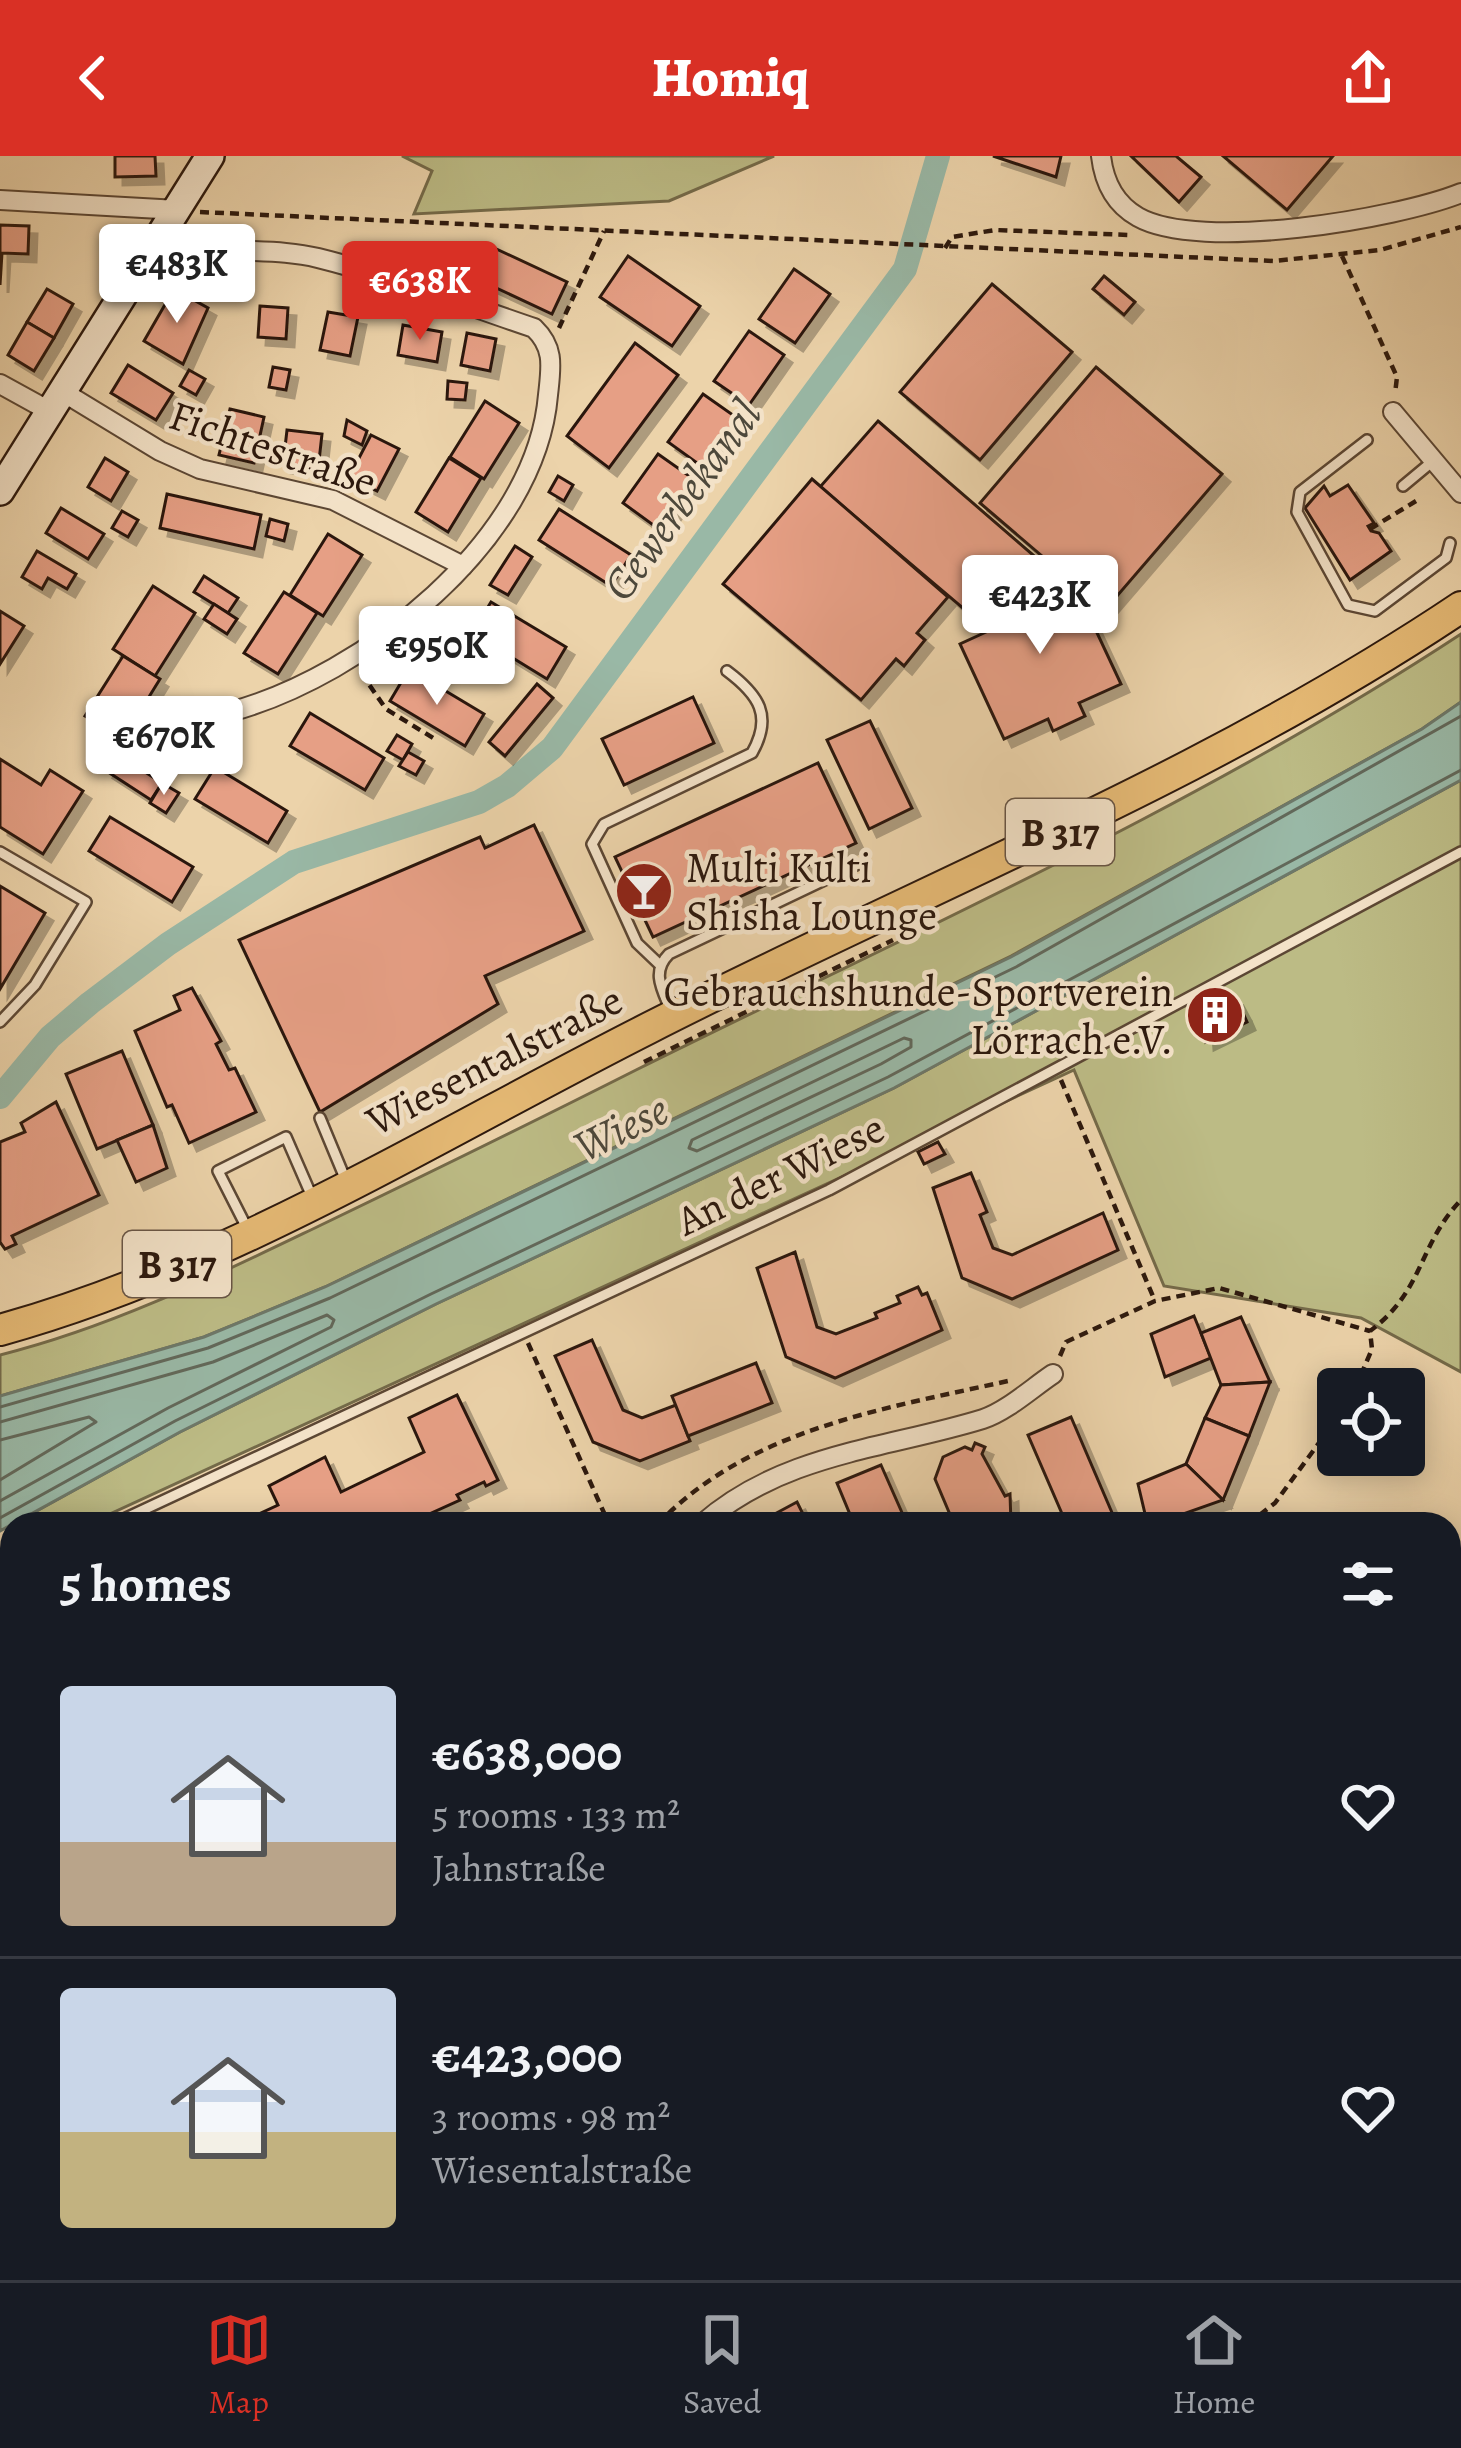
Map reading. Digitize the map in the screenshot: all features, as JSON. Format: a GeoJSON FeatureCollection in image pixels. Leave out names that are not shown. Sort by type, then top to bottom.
{"type":"FeatureCollection","features":[{"type":"Feature","properties":{"kind":"main road"},"geometry":{"type":"LineString","coordinates":[[0,491],[210,156]]}},
{"type":"Feature","properties":{"kind":"main road","name":"Wiesentalstraße"},"geometry":{"type":"LineString","coordinates":[[0,1330],[85,1304],[248,1232],[673,1016],[991,867],[1296,712],[1461,607]]}},
{"type":"Feature","properties":{"kind":"street"},"geometry":{"type":"LineString","coordinates":[[1101,156],[1112,194],[1135,216],[1158,225],[1223,231],[1315,225],[1461,193]]}},
{"type":"Feature","properties":{"kind":"street"},"geometry":{"type":"LineString","coordinates":[[0,200],[170,222],[200,250],[314,257],[533,328],[548,342],[545,433],[511,510],[463,566],[351,658],[276,700],[230,712]]}},
{"type":"Feature","properties":{"kind":"street","name":"Fichtestraße"},"geometry":{"type":"LineString","coordinates":[[0,384],[57,402],[200,469],[333,500],[463,566]]}},
{"type":"Feature","properties":{"kind":"street"},"geometry":{"type":"LineString","coordinates":[[1393,412],[1461,493]]}},
{"type":"Feature","properties":{"kind":"street"},"geometry":{"type":"LineString","coordinates":[[719,1512],[754,1488],[852,1448],[988,1418],[1053,1374]]}},
{"type":"Feature","properties":{"kind":"lane"},"geometry":{"type":"LineString","coordinates":[[1367,440],[1300,492],[1297,512],[1348,605],[1375,611],[1446,558],[1450,543]]}},
{"type":"Feature","properties":{"kind":"lane"},"geometry":{"type":"LineString","coordinates":[[1403,486],[1433,461]]}},
{"type":"Feature","properties":{"kind":"lane"},"geometry":{"type":"LineString","coordinates":[[659,964],[637,943],[592,844],[604,824],[752,753],[762,736],[764,712],[751,689],[727,671]]}},
{"type":"Feature","properties":{"kind":"lane"},"geometry":{"type":"LineString","coordinates":[[0,852],[86,902],[34,985],[0,1022]]}},
{"type":"Feature","properties":{"kind":"lane","name":"An der Wiese"},"geometry":{"type":"LineString","coordinates":[[138,1512],[829,1190],[1461,852]]}},
{"type":"Feature","properties":{"kind":"lane"},"geometry":{"type":"LineString","coordinates":[[673,1016],[658,976],[659,964],[679,948],[856,865]]}},
{"type":"Feature","properties":{"kind":"lane"},"geometry":{"type":"LineString","coordinates":[[320,1118],[347,1183]]}},
{"type":"Feature","properties":{"kind":"lane"},"geometry":{"type":"LineString","coordinates":[[248,1232],[218,1171],[235,1162],[286,1137],[314,1199]]}},
{"type":"Feature","properties":{"kind":"path"},"geometry":{"type":"LineString","coordinates":[[170,222],[604,231],[1226,260],[1342,256],[1461,227]]}},
{"type":"Feature","properties":{"kind":"path"},"geometry":{"type":"LineString","coordinates":[[944,248],[954,236],[995,230],[1126,236],[1158,225]]}},
{"type":"Feature","properties":{"kind":"path"},"geometry":{"type":"LineString","coordinates":[[548,342],[604,231]]}},
{"type":"Feature","properties":{"kind":"path"},"geometry":{"type":"LineString","coordinates":[[1342,256],[1397,377],[1393,412]]}},
{"type":"Feature","properties":{"kind":"path"},"geometry":{"type":"LineString","coordinates":[[1370,529],[1415,501]]}},
{"type":"Feature","properties":{"kind":"path"},"geometry":{"type":"LineString","coordinates":[[351,658],[386,709],[438,741]]}},
{"type":"Feature","properties":{"kind":"path"},"geometry":{"type":"LineString","coordinates":[[1056,1067],[1155,1301]]}},
{"type":"Feature","properties":{"kind":"path"},"geometry":{"type":"LineString","coordinates":[[674,1512],[734,1467],[798,1435],[873,1411],[1053,1374],[1066,1342],[1155,1301],[1220,1288],[1370,1331],[1396,1314],[1426,1252],[1461,1200]]}},
{"type":"Feature","properties":{"kind":"path"},"geometry":{"type":"LineString","coordinates":[[1364,1368],[1372,1349],[1370,1331]]}},
{"type":"Feature","properties":{"kind":"path"},"geometry":{"type":"LineString","coordinates":[[524,1335],[604,1512]]}},
{"type":"Feature","properties":{"kind":"path"},"geometry":{"type":"LineString","coordinates":[[1263,1512],[1317,1446]]}},
{"type":"Feature","properties":{"kind":"shaded area"},"geometry":{"type":"Polygon","coordinates":[[[402,156],[774,156],[669,201],[414,214],[432,171],[402,156]]]}},
{"type":"Feature","properties":{"kind":"shaded area"},"geometry":{"type":"Polygon","coordinates":[[[1461,634],[1461,702],[1422,729],[1011,956],[325,1287],[204,1337],[0,1396],[0,1355],[123,1315],[202,1281],[951,916],[1262,755],[1461,634]]]}},
{"type":"Feature","properties":{"kind":"shaded area"},"geometry":{"type":"Polygon","coordinates":[[[1461,780],[1461,1372],[1361,1318],[1164,1286],[1074,1070],[114,1512],[35,1512],[180,1432],[436,1304],[894,1088],[1461,780]]]}},
{"type":"Feature","properties":{"kind":"water"},"geometry":{"type":"Polygon","coordinates":[[[1461,702],[1461,780],[894,1088],[436,1304],[180,1432],[35,1512],[0,1512],[0,1396],[204,1337],[325,1287],[1011,957],[1422,729],[1461,702]]]}},
{"type":"Feature","properties":{"kind":"building"},"geometry":{"type":"Polygon","coordinates":[[[115,156],[155,156],[156,176],[115,177],[115,156]]]}},
{"type":"Feature","properties":{"kind":"building"},"geometry":{"type":"Polygon","coordinates":[[[993,156],[1061,156],[1056,177],[993,156]]]}},
{"type":"Feature","properties":{"kind":"building"},"geometry":{"type":"Polygon","coordinates":[[[1131,156],[1176,156],[1201,177],[1179,202],[1131,156]]]}},
{"type":"Feature","properties":{"kind":"building"},"geometry":{"type":"Polygon","coordinates":[[[1223,156],[1333,156],[1287,210],[1223,156]]]}},
{"type":"Feature","properties":{"kind":"building"},"geometry":{"type":"Polygon","coordinates":[[[0,225],[29,226],[28,254],[2,253],[0,285],[0,225]]]}},
{"type":"Feature","properties":{"kind":"building"},"geometry":{"type":"Polygon","coordinates":[[[490,246],[567,282],[552,314],[475,278],[490,246]]]}},
{"type":"Feature","properties":{"kind":"building"},"geometry":{"type":"Polygon","coordinates":[[[628,256],[700,306],[672,346],[600,297],[628,256]]]}},
{"type":"Feature","properties":{"kind":"building"},"geometry":{"type":"Polygon","coordinates":[[[794,269],[830,294],[795,343],[759,319],[794,269]]]}},
{"type":"Feature","properties":{"kind":"building"},"geometry":{"type":"Polygon","coordinates":[[[1104,276],[1135,302],[1124,315],[1093,289],[1104,276]]]}},
{"type":"Feature","properties":{"kind":"building"},"geometry":{"type":"Polygon","coordinates":[[[992,284],[1072,352],[980,460],[900,392],[992,284]]]}},
{"type":"Feature","properties":{"kind":"building"},"geometry":{"type":"Polygon","coordinates":[[[47,289],[73,304],[54,338],[27,322],[47,289]]]}},
{"type":"Feature","properties":{"kind":"building"},"geometry":{"type":"Polygon","coordinates":[[[174,289],[208,308],[183,364],[144,341],[174,289]]]}},
{"type":"Feature","properties":{"kind":"building"},"geometry":{"type":"Polygon","coordinates":[[[260,306],[288,308],[286,339],[258,337],[260,306]]]}},
{"type":"Feature","properties":{"kind":"building"},"geometry":{"type":"Polygon","coordinates":[[[328,312],[358,317],[350,356],[320,350],[328,312]]]}},
{"type":"Feature","properties":{"kind":"building"},"geometry":{"type":"Polygon","coordinates":[[[27,322],[54,338],[34,371],[8,355],[27,322]]]}},
{"type":"Feature","properties":{"kind":"building"},"geometry":{"type":"Polygon","coordinates":[[[403,325],[442,332],[437,362],[398,355],[403,325]]]}},
{"type":"Feature","properties":{"kind":"building"},"geometry":{"type":"Polygon","coordinates":[[[749,331],[784,355],[749,405],[714,381],[749,331]]]}},
{"type":"Feature","properties":{"kind":"building"},"geometry":{"type":"Polygon","coordinates":[[[467,333],[496,339],[490,371],[461,365],[467,333]]]}},
{"type":"Feature","properties":{"kind":"building"},"geometry":{"type":"Polygon","coordinates":[[[635,343],[678,375],[609,468],[567,436],[635,343]]]}},
{"type":"Feature","properties":{"kind":"building"},"geometry":{"type":"Polygon","coordinates":[[[128,365],[173,393],[156,420],[111,393],[128,365]]]}},
{"type":"Feature","properties":{"kind":"building"},"geometry":{"type":"Polygon","coordinates":[[[273,367],[290,370],[286,390],[269,387],[273,367]]]}},
{"type":"Feature","properties":{"kind":"building"},"geometry":{"type":"Polygon","coordinates":[[[1096,367],[1222,474],[1105,610],[980,503],[1096,367]]]}},
{"type":"Feature","properties":{"kind":"building"},"geometry":{"type":"Polygon","coordinates":[[[189,370],[205,379],[196,395],[180,386],[189,370]]]}},
{"type":"Feature","properties":{"kind":"building"},"geometry":{"type":"Polygon","coordinates":[[[448,381],[467,383],[465,400],[447,399],[448,381]]]}},
{"type":"Feature","properties":{"kind":"building"},"geometry":{"type":"Polygon","coordinates":[[[703,394],[740,420],[704,468],[668,442],[703,394]]]}},
{"type":"Feature","properties":{"kind":"building"},"geometry":{"type":"Polygon","coordinates":[[[485,401],[519,423],[484,479],[450,457],[485,401]]]}},
{"type":"Feature","properties":{"kind":"building"},"geometry":{"type":"Polygon","coordinates":[[[230,409],[264,417],[254,463],[219,455],[230,409]]]}},
{"type":"Feature","properties":{"kind":"building"},"geometry":{"type":"Polygon","coordinates":[[[347,420],[367,431],[362,445],[344,436],[347,420]]]}},
{"type":"Feature","properties":{"kind":"building"},"geometry":{"type":"Polygon","coordinates":[[[878,421],[1040,561],[984,626],[820,487],[878,421]]]}},
{"type":"Feature","properties":{"kind":"building"},"geometry":{"type":"Polygon","coordinates":[[[287,430],[322,434],[318,470],[283,465],[287,430]]]}},
{"type":"Feature","properties":{"kind":"building"},"geometry":{"type":"Polygon","coordinates":[[[371,435],[399,449],[377,491],[349,477],[371,435]]]}},
{"type":"Feature","properties":{"kind":"building"},"geometry":{"type":"Polygon","coordinates":[[[658,454],[695,480],[660,530],[623,503],[658,454]]]}},
{"type":"Feature","properties":{"kind":"building"},"geometry":{"type":"Polygon","coordinates":[[[105,458],[128,472],[111,501],[88,487],[105,458]]]}},
{"type":"Feature","properties":{"kind":"building"},"geometry":{"type":"Polygon","coordinates":[[[449,458],[481,478],[448,532],[416,512],[449,458]]]}},
{"type":"Feature","properties":{"kind":"building"},"geometry":{"type":"Polygon","coordinates":[[[558,476],[573,485],[564,501],[549,492],[558,476]]]}},
{"type":"Feature","properties":{"kind":"building"},"geometry":{"type":"Polygon","coordinates":[[[812,479],[948,597],[917,633],[925,640],[904,666],[896,659],[861,700],[723,584],[812,479]]]}},
{"type":"Feature","properties":{"kind":"building"},"geometry":{"type":"Polygon","coordinates":[[[1348,485],[1374,523],[1368,526],[1371,531],[1379,533],[1391,551],[1350,580],[1305,508],[1324,486],[1330,496],[1348,485]]]}},
{"type":"Feature","properties":{"kind":"building"},"geometry":{"type":"Polygon","coordinates":[[[167,494],[261,515],[254,549],[160,528],[167,494]]]}},
{"type":"Feature","properties":{"kind":"building"},"geometry":{"type":"Polygon","coordinates":[[[61,508],[104,534],[88,559],[46,533],[61,508]]]}},
{"type":"Feature","properties":{"kind":"building"},"geometry":{"type":"Polygon","coordinates":[[[559,509],[631,555],[611,586],[539,540],[559,509]]]}},
{"type":"Feature","properties":{"kind":"building"},"geometry":{"type":"Polygon","coordinates":[[[122,511],[138,520],[128,537],[112,528],[122,511]]]}},
{"type":"Feature","properties":{"kind":"building"},"geometry":{"type":"Polygon","coordinates":[[[270,519],[288,524],[284,541],[266,536],[270,519]]]}},
{"type":"Feature","properties":{"kind":"building"},"geometry":{"type":"Polygon","coordinates":[[[328,534],[362,555],[323,616],[290,595],[328,534]]]}},
{"type":"Feature","properties":{"kind":"building"},"geometry":{"type":"Polygon","coordinates":[[[515,546],[532,557],[508,595],[490,585],[515,546]]]}},
{"type":"Feature","properties":{"kind":"building"},"geometry":{"type":"Polygon","coordinates":[[[37,551],[76,574],[67,589],[48,578],[42,589],[22,577],[37,551]]]}},
{"type":"Feature","properties":{"kind":"building"},"geometry":{"type":"Polygon","coordinates":[[[1040,561],[1055,574],[1065,595],[1077,590],[1121,684],[1079,703],[1085,716],[1053,731],[1048,719],[1004,739],[960,644],[986,632],[984,626],[1040,561]]]}},
{"type":"Feature","properties":{"kind":"building"},"geometry":{"type":"Polygon","coordinates":[[[204,576],[238,598],[228,613],[194,592],[204,576]]]}},
{"type":"Feature","properties":{"kind":"building"},"geometry":{"type":"Polygon","coordinates":[[[153,586],[195,613],[155,676],[113,649],[153,586]]]}},
{"type":"Feature","properties":{"kind":"building"},"geometry":{"type":"Polygon","coordinates":[[[284,592],[317,613],[278,674],[244,653],[284,592]]]}},
{"type":"Feature","properties":{"kind":"building"},"geometry":{"type":"Polygon","coordinates":[[[491,602],[566,647],[547,679],[472,633],[491,602]]]}},
{"type":"Feature","properties":{"kind":"building"},"geometry":{"type":"Polygon","coordinates":[[[214,604],[237,619],[227,634],[204,619],[214,604]]]}},
{"type":"Feature","properties":{"kind":"building"},"geometry":{"type":"Polygon","coordinates":[[[0,611],[24,626],[0,664],[0,611]]]}},
{"type":"Feature","properties":{"kind":"building"},"geometry":{"type":"Polygon","coordinates":[[[123,656],[160,679],[123,739],[85,716],[123,656]]]}},
{"type":"Feature","properties":{"kind":"building"},"geometry":{"type":"Polygon","coordinates":[[[409,669],[484,714],[465,746],[390,701],[409,669]]]}},
{"type":"Feature","properties":{"kind":"building"},"geometry":{"type":"Polygon","coordinates":[[[537,684],[553,698],[505,756],[489,742],[537,684]]]}},
{"type":"Feature","properties":{"kind":"building"},"geometry":{"type":"Polygon","coordinates":[[[693,697],[714,743],[624,785],[602,739],[693,697]]]}},
{"type":"Feature","properties":{"kind":"building"},"geometry":{"type":"Polygon","coordinates":[[[310,713],[384,758],[365,790],[290,746],[310,713]]]}},
{"type":"Feature","properties":{"kind":"building"},"geometry":{"type":"Polygon","coordinates":[[[870,721],[912,808],[869,829],[827,740],[870,721]]]}},
{"type":"Feature","properties":{"kind":"building"},"geometry":{"type":"Polygon","coordinates":[[[397,735],[412,744],[403,760],[387,751],[397,735]]]}},
{"type":"Feature","properties":{"kind":"building"},"geometry":{"type":"Polygon","coordinates":[[[408,752],[424,761],[416,775],[399,766],[408,752]]]}},
{"type":"Feature","properties":{"kind":"building"},"geometry":{"type":"Polygon","coordinates":[[[116,753],[162,783],[151,800],[105,770],[116,753]]]}},
{"type":"Feature","properties":{"kind":"building"},"geometry":{"type":"Polygon","coordinates":[[[0,759],[41,785],[50,770],[83,791],[43,854],[0,827],[0,759]]]}},
{"type":"Feature","properties":{"kind":"building"},"geometry":{"type":"Polygon","coordinates":[[[818,763],[856,843],[653,937],[615,857],[818,763]]]}},
{"type":"Feature","properties":{"kind":"building"},"geometry":{"type":"Polygon","coordinates":[[[215,767],[287,811],[268,843],[195,799],[215,767]]]}},
{"type":"Feature","properties":{"kind":"building"},"geometry":{"type":"Polygon","coordinates":[[[162,783],[179,793],[166,813],[150,803],[162,783]]]}},
{"type":"Feature","properties":{"kind":"building"},"geometry":{"type":"Polygon","coordinates":[[[110,817],[193,867],[172,902],[89,851],[110,817]]]}},
{"type":"Feature","properties":{"kind":"building"},"geometry":{"type":"Polygon","coordinates":[[[534,825],[584,931],[485,976],[498,1004],[320,1112],[239,940],[480,837],[485,848],[534,825]]]}},
{"type":"Feature","properties":{"kind":"building"},"geometry":{"type":"Polygon","coordinates":[[[0,886],[45,913],[0,989],[0,886]]]}},
{"type":"Feature","properties":{"kind":"building"},"geometry":{"type":"Polygon","coordinates":[[[192,988],[221,1041],[216,1044],[229,1070],[235,1068],[256,1112],[189,1143],[172,1105],[167,1107],[135,1031],[180,1010],[174,996],[192,988]]]}},
{"type":"Feature","properties":{"kind":"building","name":"Gebrauchshunde-Sportverein Lörrach e.V."},"geometry":{"type":"Polygon","coordinates":[[[1235,998],[1243,1013],[1202,1034],[1195,1007],[1210,1000],[1214,1008],[1235,998]]]}},
{"type":"Feature","properties":{"kind":"building"},"geometry":{"type":"Polygon","coordinates":[[[1243,1013],[1247,1022],[1206,1042],[1205,1028],[1243,1013]]]}},
{"type":"Feature","properties":{"kind":"building"},"geometry":{"type":"Polygon","coordinates":[[[122,1051],[153,1125],[97,1149],[66,1074],[122,1051]]]}},
{"type":"Feature","properties":{"kind":"building"},"geometry":{"type":"Polygon","coordinates":[[[56,1102],[99,1195],[12,1236],[16,1244],[5,1249],[0,1242],[0,1142],[25,1132],[21,1123],[56,1102]]]}},
{"type":"Feature","properties":{"kind":"building"},"geometry":{"type":"Polygon","coordinates":[[[153,1125],[167,1168],[136,1182],[117,1140],[153,1125]]]}},
{"type":"Feature","properties":{"kind":"building"},"geometry":{"type":"Polygon","coordinates":[[[938,1142],[945,1154],[924,1164],[918,1152],[938,1142]]]}},
{"type":"Feature","properties":{"kind":"building"},"geometry":{"type":"Polygon","coordinates":[[[971,1173],[987,1212],[980,1215],[993,1248],[1012,1255],[1103,1213],[1118,1250],[1012,1299],[962,1278],[933,1188],[971,1173]]]}},
{"type":"Feature","properties":{"kind":"building"},"geometry":{"type":"Polygon","coordinates":[[[795,1252],[817,1327],[836,1334],[877,1318],[875,1313],[900,1303],[897,1296],[918,1287],[922,1295],[927,1293],[942,1330],[835,1378],[786,1357],[757,1268],[795,1252]]]}},
{"type":"Feature","properties":{"kind":"building"},"geometry":{"type":"Polygon","coordinates":[[[1194,1316],[1211,1358],[1165,1377],[1151,1334],[1194,1316]]]}},
{"type":"Feature","properties":{"kind":"building"},"geometry":{"type":"Polygon","coordinates":[[[1241,1317],[1270,1382],[1221,1385],[1201,1333],[1241,1317]]]}},
{"type":"Feature","properties":{"kind":"building"},"geometry":{"type":"Polygon","coordinates":[[[592,1340],[623,1410],[642,1418],[676,1405],[690,1441],[640,1461],[593,1442],[555,1356],[592,1340]]]}},
{"type":"Feature","properties":{"kind":"building"},"geometry":{"type":"Polygon","coordinates":[[[756,1363],[772,1403],[688,1436],[672,1396],[756,1363]]]}},
{"type":"Feature","properties":{"kind":"building"},"geometry":{"type":"Polygon","coordinates":[[[1270,1382],[1249,1436],[1205,1418],[1221,1385],[1270,1382]]]}},
{"type":"Feature","properties":{"kind":"building"},"geometry":{"type":"Polygon","coordinates":[[[457,1395],[498,1480],[457,1495],[460,1500],[434,1512],[263,1512],[278,1505],[269,1486],[325,1457],[341,1492],[424,1452],[409,1418],[457,1395]]]}},
{"type":"Feature","properties":{"kind":"building"},"geometry":{"type":"Polygon","coordinates":[[[1071,1417],[1112,1512],[1061,1512],[1028,1435],[1071,1417]]]}},
{"type":"Feature","properties":{"kind":"building"},"geometry":{"type":"Polygon","coordinates":[[[1205,1418],[1249,1436],[1223,1500],[1186,1464],[1205,1418]]]}},
{"type":"Feature","properties":{"kind":"building"},"geometry":{"type":"Polygon","coordinates":[[[975,1443],[985,1447],[982,1454],[1005,1496],[1010,1494],[1011,1512],[949,1512],[935,1479],[943,1457],[965,1447],[972,1450],[975,1443]]]}},
{"type":"Feature","properties":{"kind":"building"},"geometry":{"type":"Polygon","coordinates":[[[1186,1464],[1223,1500],[1189,1512],[1145,1512],[1138,1484],[1186,1464]]]}},
{"type":"Feature","properties":{"kind":"building"},"geometry":{"type":"Polygon","coordinates":[[[881,1465],[902,1512],[849,1512],[837,1483],[881,1465]]]}},
{"type":"Feature","properties":{"kind":"building"},"geometry":{"type":"Polygon","coordinates":[[[797,1502],[802,1512],[778,1512],[797,1502]]]}},
{"type":"Feature","properties":{"kind":"waterway","name":"Gewerbekanal"},"geometry":{"type":"LineString","coordinates":[[0,1097],[50,1037],[90,1003],[168,944],[294,862],[479,802],[507,786],[552,748],[905,269],[938,156]]}},
{"type":"Feature","properties":{"kind":"place","name":"Multi Kulti Shisha Lounge"},"geometry":{"type":"Point","coordinates":[644,891]}},
{"type":"Feature","properties":{"kind":"place","name":"Gebrauchshunde-Sportverein Lörrach e.V."},"geometry":{"type":"Point","coordinates":[1215,1015]}},
{"type":"Feature","properties":{"kind":"water label","name":"Wiese"},"geometry":{"type":"Point","coordinates":[621,1128]}}]}
